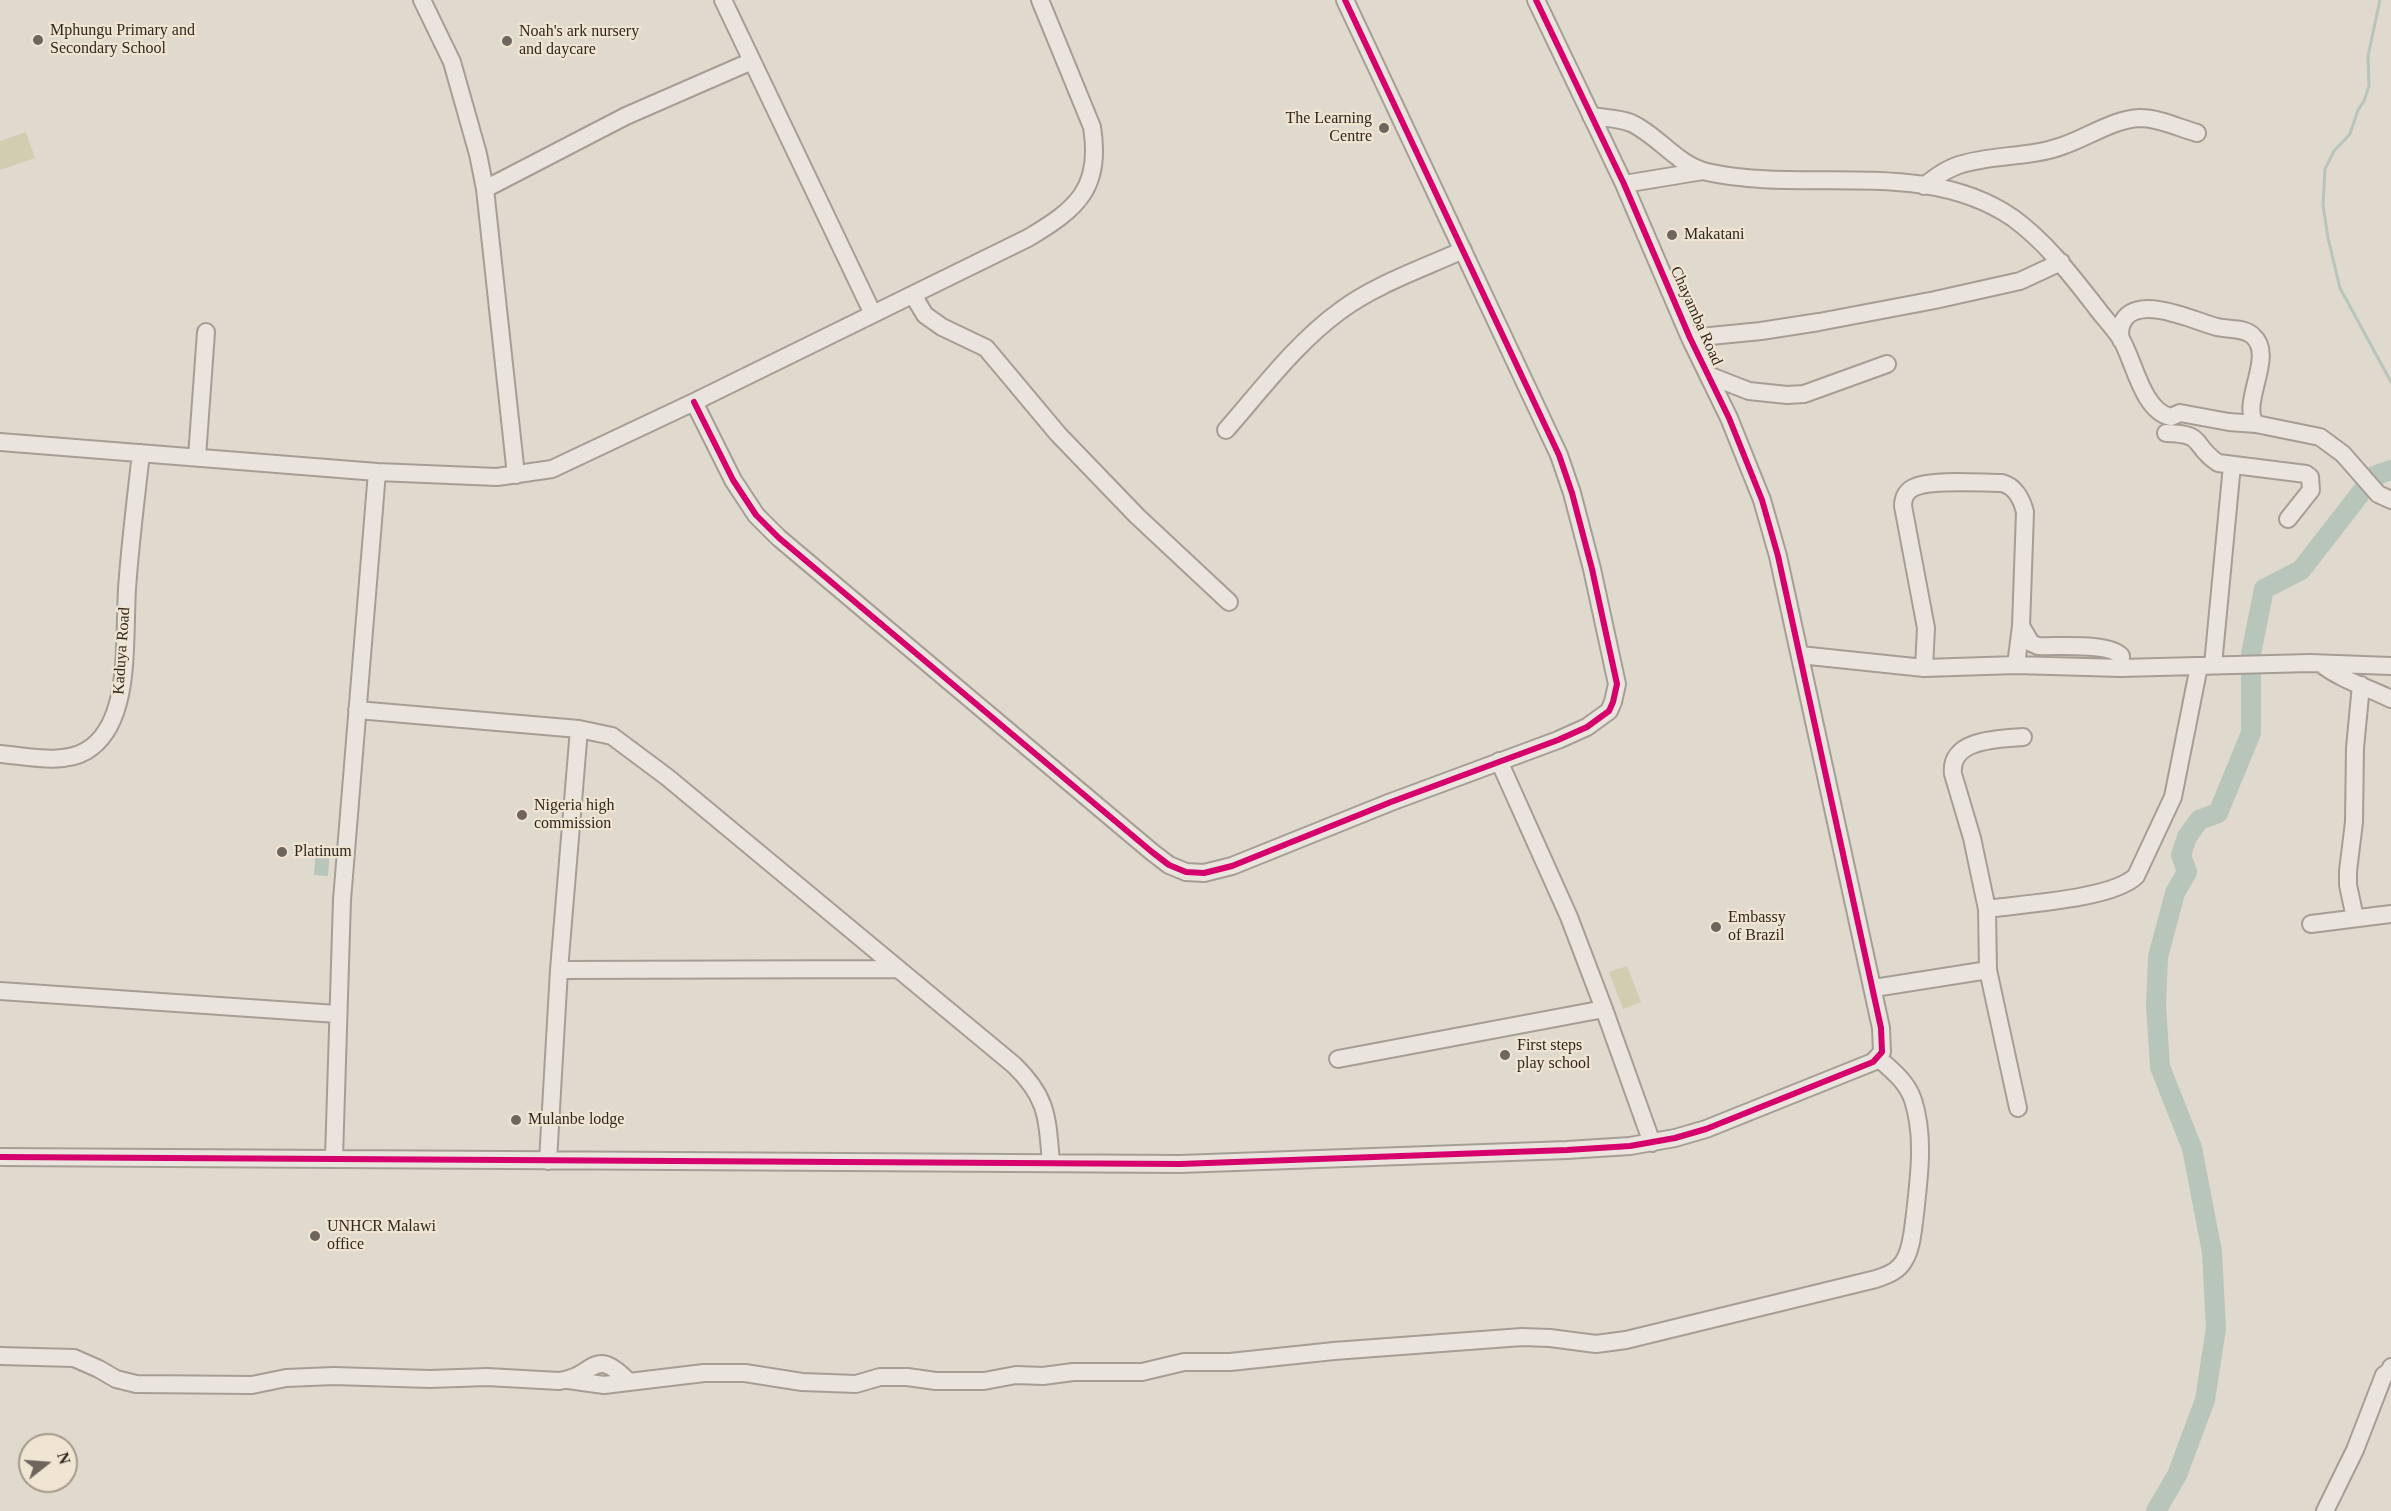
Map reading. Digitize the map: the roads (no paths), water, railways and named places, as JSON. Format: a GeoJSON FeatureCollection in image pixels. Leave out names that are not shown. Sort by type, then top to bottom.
{"type":"FeatureCollection","features":[{"type":"Feature","properties":{"kind":"street"},"geometry":{"type":"LineString","coordinates":[[422,0],[452,62],[478,154],[485,189],[516,476]]}},
{"type":"Feature","properties":{"kind":"street"},"geometry":{"type":"LineString","coordinates":[[723,0],[873,314]]}},
{"type":"Feature","properties":{"kind":"street"},"geometry":{"type":"LineString","coordinates":[[0,442],[377,472],[497,477],[552,469],[913,296],[1028,238],[1054,223],[1074,207],[1087,189],[1095,163],[1092,127],[1040,0]]}},
{"type":"Feature","properties":{"kind":"street"},"geometry":{"type":"LineString","coordinates":[[694,402],[733,480],[756,515],[779,538],[1152,852],[1178,869],[1204,873],[1232,866],[1558,740],[1595,722],[1609,711],[1617,684],[1592,569],[1572,493],[1559,455],[1344,0]]}},
{"type":"Feature","properties":{"kind":"street","name":"Chayamba Road"},"geometry":{"type":"LineString","coordinates":[[1536,0],[1624,184],[1690,338],[1729,418],[1765,508],[1778,555],[1874,988],[1883,1038],[1883,1046],[1878,1058]]}},
{"type":"Feature","properties":{"kind":"street"},"geometry":{"type":"LineString","coordinates":[[485,189],[626,116],[752,60]]}},
{"type":"Feature","properties":{"kind":"street"},"geometry":{"type":"LineString","coordinates":[[1591,116],[1631,123],[1683,160],[1703,171]]}},
{"type":"Feature","properties":{"kind":"street"},"geometry":{"type":"LineString","coordinates":[[1924,186],[1957,165],[2045,151],[2126,120],[2152,119],[2197,133]]}},
{"type":"Feature","properties":{"kind":"street"},"geometry":{"type":"LineString","coordinates":[[1624,184],[1703,171],[1763,179],[1864,180],[1924,186],[1966,195],[2015,220],[2061,262],[2121,340]]}},
{"type":"Feature","properties":{"kind":"street"},"geometry":{"type":"LineString","coordinates":[[1226,430],[1304,340],[1340,310],[1367,294],[1463,250]]}},
{"type":"Feature","properties":{"kind":"street"},"geometry":{"type":"LineString","coordinates":[[1690,338],[1796,326],[1935,300],[2020,281],[2061,262]]}},
{"type":"Feature","properties":{"kind":"street"},"geometry":{"type":"LineString","coordinates":[[913,296],[925,315],[942,327],[986,348],[1058,434],[1137,516],[1229,602]]}},
{"type":"Feature","properties":{"kind":"street"},"geometry":{"type":"LineString","coordinates":[[2256,424],[2251,414],[2260,348],[2255,337],[2249,333],[2224,329],[2150,308],[2136,311],[2125,319],[2119,332],[2121,340],[2145,393],[2162,414],[2171,417],[2180,412],[2229,423],[2256,424],[2320,437],[2343,454],[2378,494],[2391,500]]}},
{"type":"Feature","properties":{"kind":"street"},"geometry":{"type":"LineString","coordinates":[[197,457],[206,332]]}},
{"type":"Feature","properties":{"kind":"street"},"geometry":{"type":"LineString","coordinates":[[1708,375],[1749,391],[1787,395],[1804,394],[1887,364]]}},
{"type":"Feature","properties":{"kind":"street"},"geometry":{"type":"LineString","coordinates":[[2166,433],[2188,434],[2194,437],[2210,458],[2218,463],[2306,474],[2310,477],[2311,490],[2288,519]]}},
{"type":"Feature","properties":{"kind":"street","name":"Kaduya Road"},"geometry":{"type":"LineString","coordinates":[[0,754],[70,757],[96,744],[113,718],[119,701],[122,678],[127,581],[141,453]]}},
{"type":"Feature","properties":{"kind":"street"},"geometry":{"type":"LineString","coordinates":[[1987,909],[2052,901],[2112,890],[2129,883],[2136,876],[2173,797],[2206,666],[2232,465]]}},
{"type":"Feature","properties":{"kind":"street"},"geometry":{"type":"LineString","coordinates":[[334,1158],[342,900],[377,472]]}},
{"type":"Feature","properties":{"kind":"street"},"geometry":{"type":"LineString","coordinates":[[1924,668],[1926,628],[1903,506],[1906,494],[1916,486],[1929,483],[2002,483],[2012,488],[2021,500],[2025,512],[2021,626],[2016,665]]}},
{"type":"Feature","properties":{"kind":"street"},"geometry":{"type":"LineString","coordinates":[[2021,626],[2031,643],[2038,646],[2101,648],[2117,652],[2121,656],[2121,668]]}},
{"type":"Feature","properties":{"kind":"street"},"geometry":{"type":"LineString","coordinates":[[1800,655],[1924,668],[2016,665],[2121,668],[2321,664],[2391,666]]}},
{"type":"Feature","properties":{"kind":"street"},"geometry":{"type":"LineString","coordinates":[[2321,664],[2347,682],[2361,685],[2391,699]]}},
{"type":"Feature","properties":{"kind":"street"},"geometry":{"type":"LineString","coordinates":[[2355,918],[2348,885],[2348,871],[2354,822],[2355,748],[2361,685]]}},
{"type":"Feature","properties":{"kind":"street"},"geometry":{"type":"LineString","coordinates":[[357,710],[579,729],[612,736],[667,777],[1014,1065],[1032,1083],[1041,1100],[1048,1124],[1051,1163]]}},
{"type":"Feature","properties":{"kind":"street"},"geometry":{"type":"LineString","coordinates":[[548,1161],[559,970],[579,729]]}},
{"type":"Feature","properties":{"kind":"street"},"geometry":{"type":"LineString","coordinates":[[2018,1108],[1988,970],[1987,909],[1972,838],[1952,764],[1956,755],[1971,745],[1995,739],[2023,736]]}},
{"type":"Feature","properties":{"kind":"street"},"geometry":{"type":"LineString","coordinates":[[1499,762],[1545,860],[1604,1009],[1652,1143]]}},
{"type":"Feature","properties":{"kind":"street"},"geometry":{"type":"LineString","coordinates":[[2311,924],[2391,914]]}},
{"type":"Feature","properties":{"kind":"street"},"geometry":{"type":"LineString","coordinates":[[559,970],[898,969]]}},
{"type":"Feature","properties":{"kind":"street"},"geometry":{"type":"LineString","coordinates":[[1874,988],[1988,970]]}},
{"type":"Feature","properties":{"kind":"street"},"geometry":{"type":"LineString","coordinates":[[0,991],[338,1014]]}},
{"type":"Feature","properties":{"kind":"street"},"geometry":{"type":"LineString","coordinates":[[1338,1059],[1604,1009]]}},
{"type":"Feature","properties":{"kind":"street"},"geometry":{"type":"LineString","coordinates":[[0,1156],[1180,1164],[1567,1150],[1652,1143],[1706,1129],[1860,1069],[1878,1058],[1900,1078],[1913,1100],[1921,1163],[1912,1234],[1906,1258],[1899,1268],[1890,1274],[1626,1340],[1596,1344],[1550,1338],[1522,1338],[1334,1351],[1230,1362],[1184,1362],[1142,1372],[1016,1375],[984,1381],[880,1377],[856,1384],[802,1382],[745,1373],[704,1373],[638,1383],[629,1382],[608,1364],[598,1364],[568,1380],[542,1381],[487,1377],[430,1379],[304,1377],[286,1378],[252,1386],[147,1385],[126,1383],[74,1358],[0,1356]]}},
{"type":"Feature","properties":{"kind":"street"},"geometry":{"type":"LineString","coordinates":[[2325,1511],[2355,1450],[2384,1375],[2391,1370]]}},
{"type":"Feature","properties":{"kind":"waterway"},"geometry":{"type":"LineString","coordinates":[[2380,0],[2368,56],[2369,86],[2350,134],[2334,151],[2325,169],[2323,205],[2340,288],[2391,382]]}},
{"type":"Feature","properties":{"kind":"waterway"},"geometry":{"type":"LineString","coordinates":[[2251,654],[2264,589],[2301,570],[2374,476],[2391,470]]}},
{"type":"Feature","properties":{"kind":"waterway"},"geometry":{"type":"LineString","coordinates":[[2156,1511],[2177,1475],[2205,1400],[2216,1328],[2212,1252],[2192,1148],[2160,1067],[2156,1005],[2158,957],[2175,893],[2187,872],[2181,855],[2187,837],[2199,820],[2218,813],[2251,733],[2251,675]]}},
{"type":"Feature","properties":{"kind":"place","name":"Mphungu Primary and Secondary School"},"geometry":{"type":"Point","coordinates":[38,40]}},
{"type":"Feature","properties":{"kind":"place","name":"Noah's ark nursery and daycare"},"geometry":{"type":"Point","coordinates":[507,41]}},
{"type":"Feature","properties":{"kind":"place","name":"The Learning Centre"},"geometry":{"type":"Point","coordinates":[1384,128]}},
{"type":"Feature","properties":{"kind":"place","name":"Makatani"},"geometry":{"type":"Point","coordinates":[1672,235]}},
{"type":"Feature","properties":{"kind":"place","name":"Nigeria high commission"},"geometry":{"type":"Point","coordinates":[522,815]}},
{"type":"Feature","properties":{"kind":"place","name":"Platinum"},"geometry":{"type":"Point","coordinates":[282,852]}},
{"type":"Feature","properties":{"kind":"place","name":"Embassy of Brazil"},"geometry":{"type":"Point","coordinates":[1716,927]}},
{"type":"Feature","properties":{"kind":"place","name":"First steps play school"},"geometry":{"type":"Point","coordinates":[1505,1055]}},
{"type":"Feature","properties":{"kind":"place","name":"Mulanbe lodge"},"geometry":{"type":"Point","coordinates":[516,1120]}},
{"type":"Feature","properties":{"kind":"place","name":"UNHCR Malawi office"},"geometry":{"type":"Point","coordinates":[315,1236]}}]}
